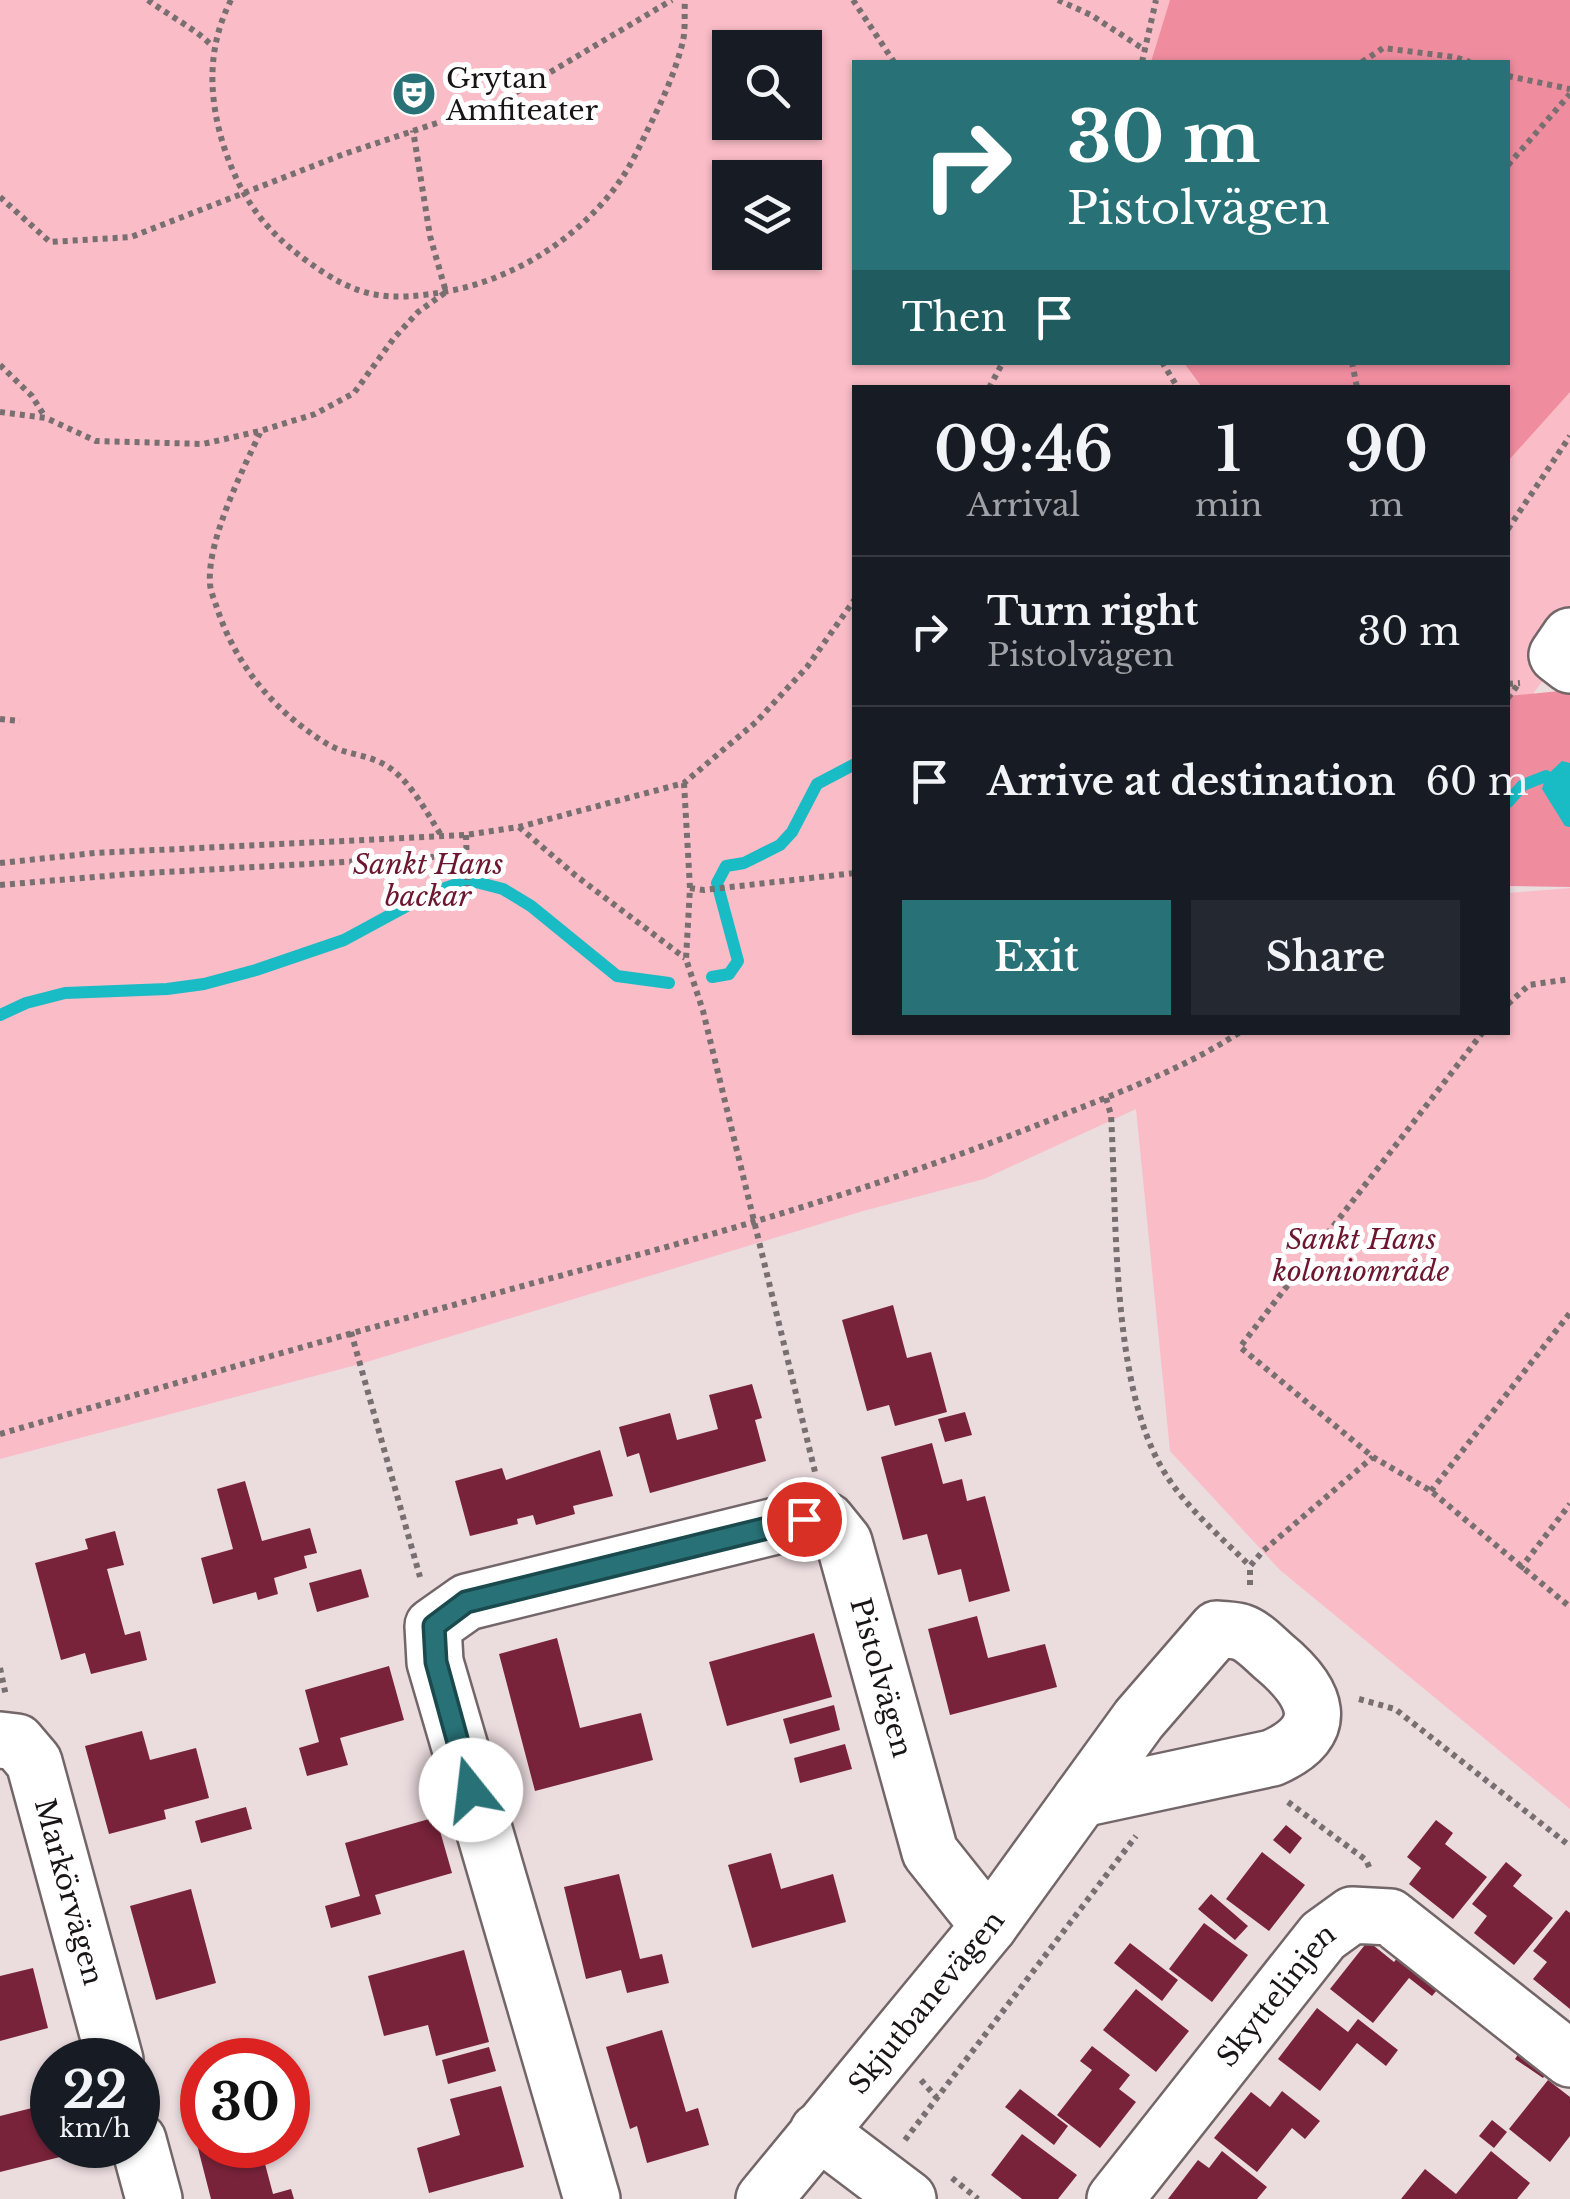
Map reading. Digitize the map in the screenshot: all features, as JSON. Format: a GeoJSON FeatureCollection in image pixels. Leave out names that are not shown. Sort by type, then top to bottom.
{"type":"FeatureCollection","features":[{"type":"Feature","properties":{"kind":"street"},"geometry":{"type":"LineString","coordinates":[[592,2199],[450,1717],[436,1662],[434,1626],[466,1602],[804,1519],[826,1521]]}},
{"type":"Feature","properties":{"kind":"street","name":"Pistolvägen"},"geometry":{"type":"LineString","coordinates":[[826,1521],[844,1542],[930,1852],[990,1926]]}},
{"type":"Feature","properties":{"kind":"street","name":"Markörvägen"},"geometry":{"type":"LineString","coordinates":[[0,1740],[16,1742],[34,1762],[110,2038]]}},
{"type":"Feature","properties":{"kind":"street","name":"Skjutbanevägen"},"geometry":{"type":"LineString","coordinates":[[764,2199],[990,1926],[1081,1799]]}},
{"type":"Feature","properties":{"kind":"street","name":"Skyttelinjen"},"geometry":{"type":"LineString","coordinates":[[1115,2199],[1323,1936],[1352,1915],[1390,1916]]}},
{"type":"Feature","properties":{"kind":"street"},"geometry":{"type":"LineString","coordinates":[[1390,1916],[1570,2060]]}},
{"type":"Feature","properties":{"kind":"street"},"geometry":{"type":"LineString","coordinates":[[818,2131],[893,2188]]}},
{"type":"Feature","properties":{"kind":"street"},"geometry":{"type":"LineString","coordinates":[[146,2168],[154,2199]]}},
{"type":"Feature","properties":{"kind":"path"},"geometry":{"type":"LineString","coordinates":[[148,0],[212,46]]}},
{"type":"Feature","properties":{"kind":"path"},"geometry":{"type":"LineString","coordinates":[[231,0],[212,46],[220,135],[262,224],[332,279],[366,294],[416,299],[472,288],[512,270],[564,240],[599,206],[626,172],[662,100],[683,44],[685,0]]}},
{"type":"Feature","properties":{"kind":"path"},"geometry":{"type":"LineString","coordinates":[[0,197],[50,242],[131,237],[344,154],[500,102],[672,0]]}},
{"type":"Feature","properties":{"kind":"path"},"geometry":{"type":"LineString","coordinates":[[854,0],[893,60]]}},
{"type":"Feature","properties":{"kind":"path"},"geometry":{"type":"LineString","coordinates":[[1058,0],[1091,15],[1145,50]]}},
{"type":"Feature","properties":{"kind":"path"},"geometry":{"type":"LineString","coordinates":[[1142,60],[1156,0]]}},
{"type":"Feature","properties":{"kind":"path"},"geometry":{"type":"LineString","coordinates":[[1365,60],[1383,48],[1464,60]]}},
{"type":"Feature","properties":{"kind":"path"},"geometry":{"type":"LineString","coordinates":[[1510,77],[1570,92],[1510,163]]}},
{"type":"Feature","properties":{"kind":"path"},"geometry":{"type":"LineString","coordinates":[[413,130],[430,236],[446,292]]}},
{"type":"Feature","properties":{"kind":"path"},"geometry":{"type":"LineString","coordinates":[[0,412],[46,418],[96,441],[203,444],[260,431],[315,414],[354,394],[394,338],[418,312],[446,292]]}},
{"type":"Feature","properties":{"kind":"path"},"geometry":{"type":"LineString","coordinates":[[0,365],[32,396],[46,418]]}},
{"type":"Feature","properties":{"kind":"path"},"geometry":{"type":"LineString","coordinates":[[260,431],[232,492],[217,540],[210,584],[227,640],[266,696],[318,739],[344,754],[380,761],[411,789],[442,836]]}},
{"type":"Feature","properties":{"kind":"path"},"geometry":{"type":"LineString","coordinates":[[1510,526],[1570,436]]}},
{"type":"Feature","properties":{"kind":"path"},"geometry":{"type":"LineString","coordinates":[[0,863],[94,853],[466,835],[518,827],[684,783],[769,708],[807,667],[852,603]]}},
{"type":"Feature","properties":{"kind":"path"},"geometry":{"type":"LineString","coordinates":[[1510,696],[1554,661]]}},
{"type":"Feature","properties":{"kind":"path"},"geometry":{"type":"LineString","coordinates":[[0,719],[20,721]]}},
{"type":"Feature","properties":{"kind":"path"},"geometry":{"type":"LineString","coordinates":[[684,783],[690,888],[686,959],[826,1521]]}},
{"type":"Feature","properties":{"kind":"path"},"geometry":{"type":"LineString","coordinates":[[518,827],[574,875],[686,959]]}},
{"type":"Feature","properties":{"kind":"path"},"geometry":{"type":"LineString","coordinates":[[466,835],[468,902]]}},
{"type":"Feature","properties":{"kind":"path"},"geometry":{"type":"LineString","coordinates":[[0,885],[467,855]]}},
{"type":"Feature","properties":{"kind":"path"},"geometry":{"type":"LineString","coordinates":[[690,888],[732,888],[852,873]]}},
{"type":"Feature","properties":{"kind":"path"},"geometry":{"type":"LineString","coordinates":[[1510,1002],[1529,985],[1570,979]]}},
{"type":"Feature","properties":{"kind":"path"},"geometry":{"type":"LineString","coordinates":[[0,1434],[351,1332],[755,1224],[948,1161],[1106,1098],[1216,1048],[1236,1035]]}},
{"type":"Feature","properties":{"kind":"path"},"geometry":{"type":"LineString","coordinates":[[1481,1035],[1240,1346],[1373,1457],[1430,1491],[1570,1607]]}},
{"type":"Feature","properties":{"kind":"path"},"geometry":{"type":"LineString","coordinates":[[1106,1098],[1111,1115],[1120,1292],[1133,1390],[1148,1443],[1184,1500],[1250,1566],[1373,1457]]}},
{"type":"Feature","properties":{"kind":"path"},"geometry":{"type":"LineString","coordinates":[[1430,1491],[1570,1313]]}},
{"type":"Feature","properties":{"kind":"path"},"geometry":{"type":"LineString","coordinates":[[351,1332],[434,1626]]}},
{"type":"Feature","properties":{"kind":"path"},"geometry":{"type":"LineString","coordinates":[[1520,1569],[1570,1504]]}},
{"type":"Feature","properties":{"kind":"path"},"geometry":{"type":"LineString","coordinates":[[1346,1686],[1358,1699],[1395,1710],[1570,1846]]}},
{"type":"Feature","properties":{"kind":"path"},"geometry":{"type":"LineString","coordinates":[[1358,1699],[1358,1712]]}},
{"type":"Feature","properties":{"kind":"path"},"geometry":{"type":"LineString","coordinates":[[1280,1796],[1366,1860],[1390,1916]]}},
{"type":"Feature","properties":{"kind":"path"},"geometry":{"type":"LineString","coordinates":[[893,2188],[1124,1848],[1146,1825]]}},
{"type":"Feature","properties":{"kind":"green space","name":"Sankt Hans backar"},"geometry":{"type":"Polygon","coordinates":[[[0,0],[1570,0],[1570,609],[1544,679],[1510,725],[1510,385],[852,385],[852,1035],[1510,1035],[1510,893],[1570,888],[1570,1809],[1280,1570],[1170,1451],[1136,1109],[984,1179],[863,1211],[360,1364],[0,1459],[0,0]]]}},
{"type":"Feature","properties":{"kind":"shaded area"},"geometry":{"type":"Polygon","coordinates":[[[1170,0],[1570,0],[1570,392],[1510,459],[1510,385],[1200,385],[1186,365],[1510,365],[1510,60],[1152,60],[1170,0]]]}},
{"type":"Feature","properties":{"kind":"shaded area"},"geometry":{"type":"Polygon","coordinates":[[[1570,690],[1570,887],[1510,886],[1510,696],[1570,690]]]}},
{"type":"Feature","properties":{"kind":"water"},"geometry":{"type":"Polygon","coordinates":[[[1562,761],[1570,763],[1570,827],[1565,826],[1542,789],[1546,776],[1562,761]]]}},
{"type":"Feature","properties":{"kind":"building"},"geometry":{"type":"Polygon","coordinates":[[[893,1305],[907,1358],[931,1352],[947,1412],[895,1426],[889,1405],[867,1411],[842,1320],[893,1305]]]}},
{"type":"Feature","properties":{"kind":"building"},"geometry":{"type":"Polygon","coordinates":[[[752,1384],[762,1418],[755,1420],[766,1461],[650,1493],[639,1453],[627,1457],[619,1427],[670,1413],[677,1440],[718,1429],[709,1395],[752,1384]]]}},
{"type":"Feature","properties":{"kind":"building"},"geometry":{"type":"Polygon","coordinates":[[[965,1412],[972,1435],[945,1442],[938,1419],[965,1412]]]}},
{"type":"Feature","properties":{"kind":"building"},"geometry":{"type":"Polygon","coordinates":[[[932,1443],[943,1484],[962,1479],[967,1501],[985,1496],[1010,1591],[969,1602],[961,1569],[938,1575],[927,1534],[903,1540],[881,1457],[932,1443]]]}},
{"type":"Feature","properties":{"kind":"building"},"geometry":{"type":"Polygon","coordinates":[[[600,1450],[613,1496],[573,1506],[575,1514],[536,1525],[533,1515],[517,1519],[518,1524],[470,1536],[455,1481],[502,1468],[506,1480],[600,1450]]]}},
{"type":"Feature","properties":{"kind":"building"},"geometry":{"type":"Polygon","coordinates":[[[245,1481],[262,1541],[310,1528],[317,1553],[304,1556],[307,1568],[274,1578],[278,1594],[258,1600],[256,1592],[213,1604],[201,1558],[233,1549],[217,1489],[245,1481]]]}},
{"type":"Feature","properties":{"kind":"building"},"geometry":{"type":"Polygon","coordinates":[[[115,1531],[124,1565],[107,1569],[125,1635],[140,1631],[147,1660],[91,1674],[85,1653],[61,1660],[35,1563],[88,1549],[85,1539],[115,1531]]]}},
{"type":"Feature","properties":{"kind":"building"},"geometry":{"type":"Polygon","coordinates":[[[361,1569],[369,1597],[317,1612],[309,1583],[361,1569]]]}},
{"type":"Feature","properties":{"kind":"building"},"geometry":{"type":"Polygon","coordinates":[[[977,1616],[988,1658],[1045,1644],[1057,1687],[950,1715],[928,1629],[977,1616]]]}},
{"type":"Feature","properties":{"kind":"building"},"geometry":{"type":"Polygon","coordinates":[[[814,1633],[832,1697],[727,1726],[709,1662],[814,1633]]]}},
{"type":"Feature","properties":{"kind":"building"},"geometry":{"type":"Polygon","coordinates":[[[557,1638],[580,1728],[641,1713],[653,1760],[535,1791],[499,1654],[557,1638]]]}},
{"type":"Feature","properties":{"kind":"building"},"geometry":{"type":"Polygon","coordinates":[[[389,1666],[404,1720],[340,1738],[348,1765],[307,1776],[299,1748],[319,1742],[305,1690],[389,1666]]]}},
{"type":"Feature","properties":{"kind":"building"},"geometry":{"type":"Polygon","coordinates":[[[834,1705],[840,1730],[790,1744],[783,1719],[834,1705]]]}},
{"type":"Feature","properties":{"kind":"building"},"geometry":{"type":"Polygon","coordinates":[[[142,1731],[150,1760],[196,1748],[209,1798],[164,1810],[166,1819],[109,1834],[85,1746],[142,1731]]]}},
{"type":"Feature","properties":{"kind":"building"},"geometry":{"type":"Polygon","coordinates":[[[845,1744],[852,1769],[800,1783],[794,1758],[845,1744]]]}},
{"type":"Feature","properties":{"kind":"building"},"geometry":{"type":"Polygon","coordinates":[[[246,1807],[252,1829],[201,1843],[195,1821],[246,1807]]]}},
{"type":"Feature","properties":{"kind":"building"},"geometry":{"type":"Polygon","coordinates":[[[436,1817],[452,1873],[375,1895],[381,1914],[331,1928],[325,1906],[360,1896],[345,1843],[436,1817]]]}},
{"type":"Feature","properties":{"kind":"building"},"geometry":{"type":"Polygon","coordinates":[[[1436,1820],[1453,1833],[1445,1844],[1487,1877],[1453,1919],[1409,1884],[1421,1868],[1407,1857],[1436,1820]]]}},
{"type":"Feature","properties":{"kind":"building"},"geometry":{"type":"Polygon","coordinates":[[[1286,1825],[1302,1838],[1290,1854],[1273,1840],[1286,1825]]]}},
{"type":"Feature","properties":{"kind":"building"},"geometry":{"type":"Polygon","coordinates":[[[1262,1852],[1305,1885],[1269,1931],[1226,1899],[1262,1852]]]}},
{"type":"Feature","properties":{"kind":"building"},"geometry":{"type":"Polygon","coordinates":[[[771,1853],[781,1889],[833,1874],[846,1922],[752,1948],[728,1865],[771,1853]]]}},
{"type":"Feature","properties":{"kind":"building"},"geometry":{"type":"Polygon","coordinates":[[[1506,1862],[1522,1875],[1513,1886],[1553,1918],[1514,1965],[1474,1933],[1487,1916],[1472,1904],[1506,1862]]]}},
{"type":"Feature","properties":{"kind":"building"},"geometry":{"type":"Polygon","coordinates":[[[619,1874],[640,1959],[662,1954],[669,1983],[627,1993],[621,1970],[586,1979],[564,1887],[619,1874]]]}},
{"type":"Feature","properties":{"kind":"building"},"geometry":{"type":"Polygon","coordinates":[[[191,1889],[216,1983],[156,2000],[130,1906],[191,1889]]]}},
{"type":"Feature","properties":{"kind":"building"},"geometry":{"type":"Polygon","coordinates":[[[1211,1894],[1248,1926],[1235,1940],[1198,1909],[1211,1894]]]}},
{"type":"Feature","properties":{"kind":"building"},"geometry":{"type":"Polygon","coordinates":[[[1566,1910],[1570,1913],[1570,2009],[1533,1979],[1547,1962],[1533,1951],[1566,1910]]]}},
{"type":"Feature","properties":{"kind":"building"},"geometry":{"type":"Polygon","coordinates":[[[1204,1923],[1248,1955],[1212,2002],[1169,1969],[1204,1923]]]}},
{"type":"Feature","properties":{"kind":"building"},"geometry":{"type":"Polygon","coordinates":[[[1368,1941],[1394,1962],[1408,1945],[1448,1977],[1432,1996],[1409,1978],[1373,2023],[1330,1989],[1368,1941]]]}},
{"type":"Feature","properties":{"kind":"building"},"geometry":{"type":"Polygon","coordinates":[[[1130,1943],[1178,1980],[1162,2001],[1114,1963],[1130,1943]]]}},
{"type":"Feature","properties":{"kind":"building"},"geometry":{"type":"Polygon","coordinates":[[[464,1950],[489,2042],[436,2056],[428,2025],[384,2036],[368,1976],[464,1950]]]}},
{"type":"Feature","properties":{"kind":"building"},"geometry":{"type":"Polygon","coordinates":[[[33,1968],[48,2028],[0,2041],[0,1976],[33,1968]]]}},
{"type":"Feature","properties":{"kind":"building"},"geometry":{"type":"Polygon","coordinates":[[[1136,1989],[1189,2031],[1156,2072],[1103,2030],[1136,1989]]]}},
{"type":"Feature","properties":{"kind":"building"},"geometry":{"type":"Polygon","coordinates":[[[1317,2008],[1348,2032],[1358,2019],[1398,2050],[1386,2066],[1357,2043],[1320,2091],[1278,2059],[1317,2008]]]}},
{"type":"Feature","properties":{"kind":"building"},"geometry":{"type":"Polygon","coordinates":[[[662,2030],[686,2112],[698,2108],[709,2145],[647,2163],[637,2126],[630,2129],[606,2047],[662,2030]]]}},
{"type":"Feature","properties":{"kind":"building"},"geometry":{"type":"Polygon","coordinates":[[[1525,2044],[1553,2063],[1543,2078],[1515,2059],[1525,2044]]]}},
{"type":"Feature","properties":{"kind":"building"},"geometry":{"type":"Polygon","coordinates":[[[1092,2046],[1130,2075],[1119,2089],[1136,2102],[1100,2148],[1057,2115],[1092,2070],[1080,2061],[1092,2046]]]}},
{"type":"Feature","properties":{"kind":"building"},"geometry":{"type":"Polygon","coordinates":[[[489,2047],[496,2071],[448,2084],[442,2060],[489,2047]]]}},
{"type":"Feature","properties":{"kind":"building"},"geometry":{"type":"Polygon","coordinates":[[[1548,2080],[1570,2097],[1570,2136],[1550,2162],[1509,2129],[1548,2080]]]}},
{"type":"Feature","properties":{"kind":"building"},"geometry":{"type":"Polygon","coordinates":[[[501,2086],[524,2167],[429,2193],[417,2148],[460,2135],[450,2099],[501,2086]]]}},
{"type":"Feature","properties":{"kind":"building"},"geometry":{"type":"Polygon","coordinates":[[[1020,2089],[1068,2126],[1054,2145],[1005,2107],[1020,2089]]]}},
{"type":"Feature","properties":{"kind":"building"},"geometry":{"type":"Polygon","coordinates":[[[1282,2091],[1320,2121],[1305,2139],[1292,2128],[1257,2172],[1214,2138],[1251,2092],[1270,2107],[1282,2091]]]}},
{"type":"Feature","properties":{"kind":"building"},"geometry":{"type":"Polygon","coordinates":[[[30,2108],[30,2164],[0,2172],[0,2116],[30,2108]]]}},
{"type":"Feature","properties":{"kind":"building"},"geometry":{"type":"Polygon","coordinates":[[[1492,2120],[1507,2132],[1494,2148],[1479,2136],[1492,2120]]]}},
{"type":"Feature","properties":{"kind":"building"},"geometry":{"type":"Polygon","coordinates":[[[1022,2134],[1077,2175],[1058,2199],[1022,2199],[991,2175],[1022,2134]]]}},
{"type":"Feature","properties":{"kind":"building"},"geometry":{"type":"Polygon","coordinates":[[[1222,2151],[1267,2187],[1257,2199],[1168,2199],[1198,2160],[1209,2168],[1222,2151]]]}},
{"type":"Feature","properties":{"kind":"building"},"geometry":{"type":"Polygon","coordinates":[[[1491,2151],[1530,2183],[1517,2199],[1401,2199],[1425,2169],[1456,2194],[1491,2151]]]}},
{"type":"Feature","properties":{"kind":"building"},"geometry":{"type":"Polygon","coordinates":[[[203,2168],[266,2168],[273,2194],[291,2189],[294,2199],[211,2199],[203,2168]]]}},
{"type":"Feature","properties":{"kind":"waterway"},"geometry":{"type":"LineString","coordinates":[[712,977],[729,974],[738,961],[717,883],[726,866],[744,863],[780,845],[792,832],[817,784],[852,766]]}},
{"type":"Feature","properties":{"kind":"waterway"},"geometry":{"type":"LineString","coordinates":[[1510,800],[1523,785],[1546,776]]}},
{"type":"Feature","properties":{"kind":"waterway"},"geometry":{"type":"LineString","coordinates":[[0,1015],[26,1003],[65,993],[167,989],[256,970],[344,940],[429,894],[476,882],[503,889],[531,906],[617,976],[669,983]]}},
{"type":"Feature","properties":{"kind":"place","name":"Grytan Amfiteater"},"geometry":{"type":"Point","coordinates":[414,94]}},
{"type":"Feature","properties":{"kind":"route"},"geometry":{"type":"LineString","coordinates":[[471,1790],[436,1662],[434,1626],[466,1602],[804,1519]]}},
{"type":"Feature","properties":{"kind":"park label","name":"Sankt Hans koloniområde"},"geometry":{"type":"Point","coordinates":[1361,1255]}}]}
